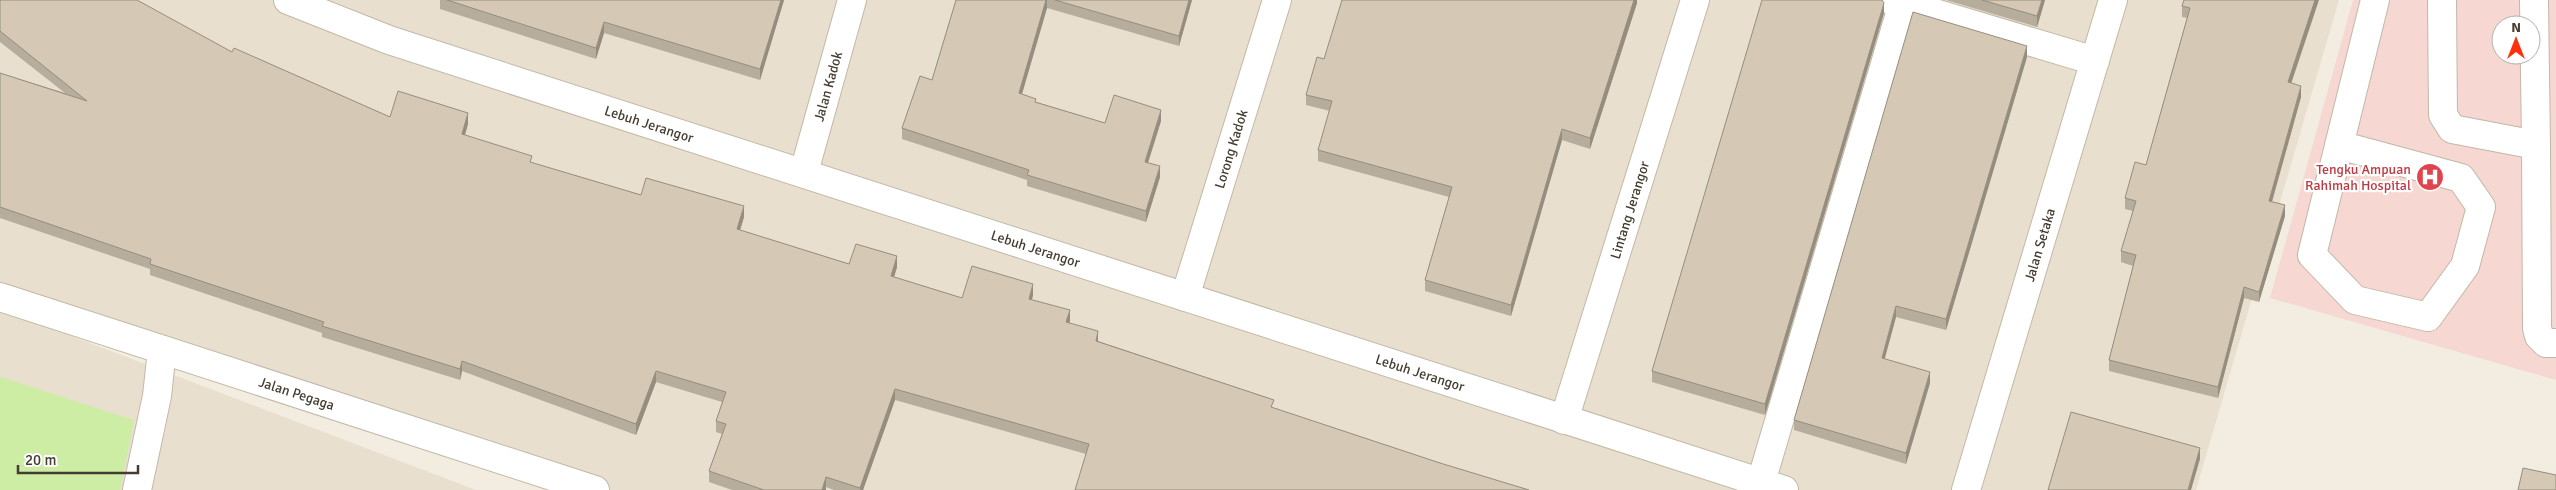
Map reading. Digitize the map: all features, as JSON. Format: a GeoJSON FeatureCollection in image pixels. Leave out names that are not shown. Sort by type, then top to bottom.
{"type":"FeatureCollection","features":[{"type":"Feature","properties":{"kind":"street","name":"Lebuh Jerangor"},"geometry":{"type":"LineString","coordinates":[[288,0],[389,40],[804,172],[1772,486]]}},
{"type":"Feature","properties":{"kind":"street","name":"Jalan Kadok"},"geometry":{"type":"LineString","coordinates":[[804,172],[852,0]]}},
{"type":"Feature","properties":{"kind":"street","name":"Lorong Kadok"},"geometry":{"type":"LineString","coordinates":[[1185,297],[1277,0]]}},
{"type":"Feature","properties":{"kind":"street","name":"Lintang Jerangor"},"geometry":{"type":"LineString","coordinates":[[1564,420],[1695,0]]}},
{"type":"Feature","properties":{"kind":"street","name":"Jalan Setaka"},"geometry":{"type":"LineString","coordinates":[[1966,490],[2113,0]]}},
{"type":"Feature","properties":{"kind":"street"},"geometry":{"type":"LineString","coordinates":[[2339,145],[2461,178],[2481,207],[2465,266],[2428,317],[2355,300],[2312,255],[2339,145],[2375,0]]}},
{"type":"Feature","properties":{"kind":"street"},"geometry":{"type":"LineString","coordinates":[[2442,0],[2443,115],[2447,123],[2452,129],[2536,145]]}},
{"type":"Feature","properties":{"kind":"street"},"geometry":{"type":"LineString","coordinates":[[2534,0],[2537,328],[2539,336],[2546,343],[2556,343]]}},
{"type":"Feature","properties":{"kind":"street"},"geometry":{"type":"LineString","coordinates":[[1772,486],[1899,1],[2095,61]]}},
{"type":"Feature","properties":{"kind":"street","name":"Jalan Pegaga"},"geometry":{"type":"LineString","coordinates":[[0,297],[595,490]]}},
{"type":"Feature","properties":{"kind":"street"},"geometry":{"type":"LineString","coordinates":[[137,490],[157,396],[162,350]]}},
{"type":"Feature","properties":{"kind":"shaded area"},"geometry":{"type":"Polygon","coordinates":[[[0,0],[2339,0],[2196,490],[572,490],[0,282],[0,0]]]}},
{"type":"Feature","properties":{"kind":"shaded area","name":"Tengku Ampuan Rahimah Hospital"},"geometry":{"type":"Polygon","coordinates":[[[2353,0],[2556,0],[2556,380],[2270,298],[2353,0]]]}},
{"type":"Feature","properties":{"kind":"shaded area"},"geometry":{"type":"Polygon","coordinates":[[[0,309],[476,490],[0,490],[0,309]]]}},
{"type":"Feature","properties":{"kind":"green space"},"geometry":{"type":"Polygon","coordinates":[[[0,377],[134,420],[120,490],[0,490],[0,377]]]}},
{"type":"Feature","properties":{"kind":"building"},"geometry":{"type":"Polygon","coordinates":[[[0,0],[137,0],[232,52],[234,48],[390,117],[398,91],[468,113],[462,134],[532,156],[530,162],[641,195],[646,178],[744,206],[737,229],[849,264],[856,244],[897,256],[891,276],[962,298],[972,266],[1033,284],[1029,299],[1070,310],[1066,322],[1098,331],[1096,341],[1274,400],[1271,407],[1440,463],[1529,490],[1075,490],[1089,444],[895,389],[860,488],[826,477],[822,490],[764,490],[709,471],[726,424],[716,421],[726,392],[656,371],[636,424],[462,361],[460,369],[322,326],[324,322],[150,264],[151,259],[0,207],[0,73],[87,101],[0,31],[0,0]]]}},
{"type":"Feature","properties":{"kind":"building"},"geometry":{"type":"Polygon","coordinates":[[[447,0],[781,0],[760,69],[604,22],[596,48],[447,0]]]}},
{"type":"Feature","properties":{"kind":"building"},"geometry":{"type":"Polygon","coordinates":[[[956,0],[1046,0],[1019,93],[1036,99],[1035,102],[1105,123],[1114,95],[1161,110],[1145,162],[1160,166],[1146,211],[1027,175],[1029,170],[902,128],[920,76],[932,80],[956,0]]]}},
{"type":"Feature","properties":{"kind":"building"},"geometry":{"type":"Polygon","coordinates":[[[1055,0],[1189,0],[1179,36],[1055,0]]]}},
{"type":"Feature","properties":{"kind":"building"},"geometry":{"type":"Polygon","coordinates":[[[1342,0],[1634,0],[1590,138],[1562,129],[1511,305],[1425,280],[1452,187],[1318,150],[1332,101],[1306,95],[1317,57],[1324,59],[1342,0]]]}},
{"type":"Feature","properties":{"kind":"building"},"geometry":{"type":"Polygon","coordinates":[[[1762,0],[1882,0],[1884,3],[1765,404],[1652,371],[1762,0]]]}},
{"type":"Feature","properties":{"kind":"building"},"geometry":{"type":"Polygon","coordinates":[[[1982,0],[2042,0],[2037,16],[1982,0]]]}},
{"type":"Feature","properties":{"kind":"building"},"geometry":{"type":"Polygon","coordinates":[[[2184,0],[2315,0],[2288,82],[2301,86],[2269,201],[2285,205],[2259,292],[2244,287],[2218,387],[2109,360],[2136,255],[2121,251],[2136,201],[2125,198],[2135,162],[2146,165],[2190,8],[2182,6],[2184,0]]]}},
{"type":"Feature","properties":{"kind":"building"},"geometry":{"type":"Polygon","coordinates":[[[1913,12],[2027,46],[1946,319],[1896,306],[1882,358],[1930,372],[1906,453],[1794,420],[1913,12]]]}},
{"type":"Feature","properties":{"kind":"building"},"geometry":{"type":"Polygon","coordinates":[[[2071,412],[2200,448],[2188,490],[2048,490],[2071,412]]]}},
{"type":"Feature","properties":{"kind":"building"},"geometry":{"type":"Polygon","coordinates":[[[2523,468],[2556,475],[2556,490],[2518,490],[2523,468]]]}},
{"type":"Feature","properties":{"kind":"place","name":"Tengku Ampuan Rahimah Hospital"},"geometry":{"type":"Point","coordinates":[2430,177]}}]}
